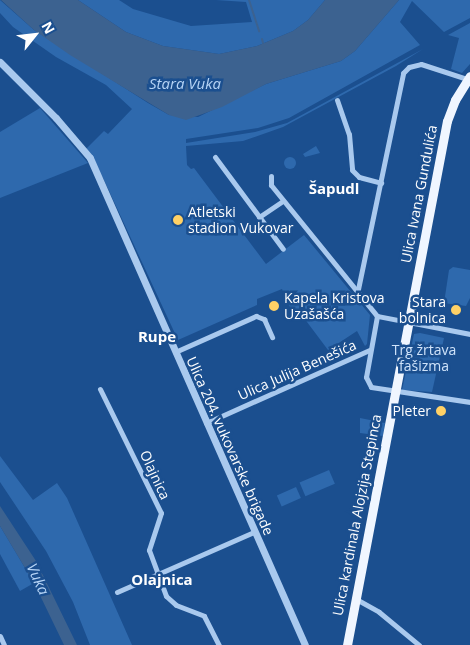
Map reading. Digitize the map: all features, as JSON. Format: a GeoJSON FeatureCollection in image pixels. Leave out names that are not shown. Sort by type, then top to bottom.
{"type":"FeatureCollection","features":[{"type":"Feature","properties":{"kind":"main road","name":"Ulica Ivana Gundulića"},"geometry":{"type":"LineString","coordinates":[[408,323],[447,121],[455,100],[469,78]]}},
{"type":"Feature","properties":{"kind":"main road"},"geometry":{"type":"LineString","coordinates":[[395,391],[408,323]]}},
{"type":"Feature","properties":{"kind":"main road","name":"Ulica kardinala Alojzija Stepinca"},"geometry":{"type":"LineString","coordinates":[[347,645],[395,391]]}},
{"type":"Feature","properties":{"kind":"street","name":"Ulica 204. vukovarske brigade"},"geometry":{"type":"LineString","coordinates":[[0,62],[88,156],[305,645]]}},
{"type":"Feature","properties":{"kind":"street"},"geometry":{"type":"LineString","coordinates":[[357,294],[401,79],[406,69],[421,64],[469,78]]}},
{"type":"Feature","properties":{"kind":"street"},"geometry":{"type":"LineString","coordinates":[[337,100],[349,134],[352,170],[359,177],[381,183]]}},
{"type":"Feature","properties":{"kind":"street"},"geometry":{"type":"LineString","coordinates":[[215,157],[283,249]]}},
{"type":"Feature","properties":{"kind":"street"},"geometry":{"type":"LineString","coordinates":[[271,176],[271,185],[283,201],[357,294],[377,316],[470,334]]}},
{"type":"Feature","properties":{"kind":"street"},"geometry":{"type":"LineString","coordinates":[[259,217],[283,201]]}},
{"type":"Feature","properties":{"kind":"street"},"geometry":{"type":"LineString","coordinates":[[174,352],[256,316],[264,319],[272,337]]}},
{"type":"Feature","properties":{"kind":"street"},"geometry":{"type":"LineString","coordinates":[[377,316],[369,350],[368,383],[395,391],[469,402],[470,395]]}},
{"type":"Feature","properties":{"kind":"street","name":"Ulica Julija Benešića"},"geometry":{"type":"LineString","coordinates":[[206,423],[369,350]]}},
{"type":"Feature","properties":{"kind":"street","name":"Olajnica"},"geometry":{"type":"LineString","coordinates":[[100,389],[161,513],[149,550],[157,574],[170,601],[208,620],[219,645]]}},
{"type":"Feature","properties":{"kind":"street"},"geometry":{"type":"LineString","coordinates":[[117,592],[254,532]]}},
{"type":"Feature","properties":{"kind":"street"},"geometry":{"type":"LineString","coordinates":[[356,599],[379,612],[419,645]]}},
{"type":"Feature","properties":{"kind":"street"},"geometry":{"type":"LineString","coordinates":[[0,636],[4,645]]}},
{"type":"Feature","properties":{"kind":"green space"},"geometry":{"type":"Polygon","coordinates":[[[0,0],[34,30],[148,103],[169,115],[198,117],[266,84],[341,61],[355,51],[399,0],[470,0],[470,18],[444,32],[412,1],[400,22],[420,45],[289,118],[258,128],[186,139],[186,143],[255,132],[287,123],[423,49],[396,66],[283,127],[243,141],[186,146],[187,165],[191,169],[194,168],[266,264],[304,235],[370,315],[367,344],[365,346],[357,331],[328,350],[298,310],[292,312],[282,289],[257,299],[257,305],[178,340],[103,178],[86,149],[104,131],[108,134],[132,109],[106,85],[56,57],[13,27],[0,13],[0,0]]]}},
{"type":"Feature","properties":{"kind":"green space"},"geometry":{"type":"Polygon","coordinates":[[[78,0],[119,0],[133,9],[191,26],[252,22],[246,2],[216,0],[325,0],[308,20],[293,31],[257,46],[219,54],[163,46],[126,32],[78,0]]]}},
{"type":"Feature","properties":{"kind":"green space"},"geometry":{"type":"Polygon","coordinates":[[[470,23],[470,64],[462,73],[451,69],[459,38],[448,35],[470,23]]]}},
{"type":"Feature","properties":{"kind":"green space"},"geometry":{"type":"Polygon","coordinates":[[[40,108],[88,163],[0,198],[0,132],[40,108]]]}},
{"type":"Feature","properties":{"kind":"green space"},"geometry":{"type":"Polygon","coordinates":[[[316,146],[320,153],[305,157],[303,154],[316,146]]]}},
{"type":"Feature","properties":{"kind":"green space"},"geometry":{"type":"Polygon","coordinates":[[[290,157],[296,163],[290,169],[284,163],[290,157]]]}},
{"type":"Feature","properties":{"kind":"green space"},"geometry":{"type":"Polygon","coordinates":[[[453,267],[470,270],[470,298],[466,306],[444,303],[449,270],[453,267]]]}},
{"type":"Feature","properties":{"kind":"green space","name":"Trg žrtava fašizma"},"geometry":{"type":"Polygon","coordinates":[[[420,333],[444,338],[432,392],[402,390],[414,334],[420,333]]]}},
{"type":"Feature","properties":{"kind":"green space"},"geometry":{"type":"Polygon","coordinates":[[[360,418],[385,423],[383,436],[360,433],[360,418]]]}},
{"type":"Feature","properties":{"kind":"green space"},"geometry":{"type":"Polygon","coordinates":[[[0,456],[33,500],[57,483],[67,498],[132,645],[90,645],[73,602],[46,551],[0,482],[0,456]]]}},
{"type":"Feature","properties":{"kind":"green space"},"geometry":{"type":"Polygon","coordinates":[[[329,470],[335,484],[305,496],[300,483],[329,470]]]}},
{"type":"Feature","properties":{"kind":"green space"},"geometry":{"type":"Polygon","coordinates":[[[296,487],[301,498],[282,507],[277,496],[296,487]]]}},
{"type":"Feature","properties":{"kind":"green space"},"geometry":{"type":"Polygon","coordinates":[[[0,526],[34,583],[20,591],[0,554],[0,526]]]}},
{"type":"Feature","properties":{"kind":"water","name":"Stara Vuka"},"geometry":{"type":"Polygon","coordinates":[[[1,0],[78,0],[126,32],[163,46],[219,54],[257,46],[293,31],[308,20],[325,0],[399,0],[355,51],[341,61],[266,84],[222,107],[186,120],[169,115],[70,55],[34,30],[1,0]]]}},
{"type":"Feature","properties":{"kind":"water","name":"Vuka"},"geometry":{"type":"Polygon","coordinates":[[[0,506],[36,561],[77,645],[64,645],[34,583],[0,526],[0,506]]]}},
{"type":"Feature","properties":{"kind":"waterway"},"geometry":{"type":"LineString","coordinates":[[249,0],[259,31]]}},
{"type":"Feature","properties":{"kind":"waterway"},"geometry":{"type":"LineString","coordinates":[[262,39],[263,43]]}},
{"type":"Feature","properties":{"kind":"place","name":"Atletski stadion Vukovar"},"geometry":{"type":"Point","coordinates":[178,220]}},
{"type":"Feature","properties":{"kind":"place","name":"Kapela Kristova Uzašašća"},"geometry":{"type":"Point","coordinates":[274,306]}},
{"type":"Feature","properties":{"kind":"place","name":"Stara bolnica"},"geometry":{"type":"Point","coordinates":[456,310]}},
{"type":"Feature","properties":{"kind":"place","name":"Pleter"},"geometry":{"type":"Point","coordinates":[441,411]}},
{"type":"Feature","properties":{"kind":"district","name":"Šapudl"},"geometry":{"type":"Point","coordinates":[334,189]}},
{"type":"Feature","properties":{"kind":"district","name":"Rupe"},"geometry":{"type":"Point","coordinates":[157,337]}},
{"type":"Feature","properties":{"kind":"district","name":"Olajnica"},"geometry":{"type":"Point","coordinates":[162,580]}}]}
